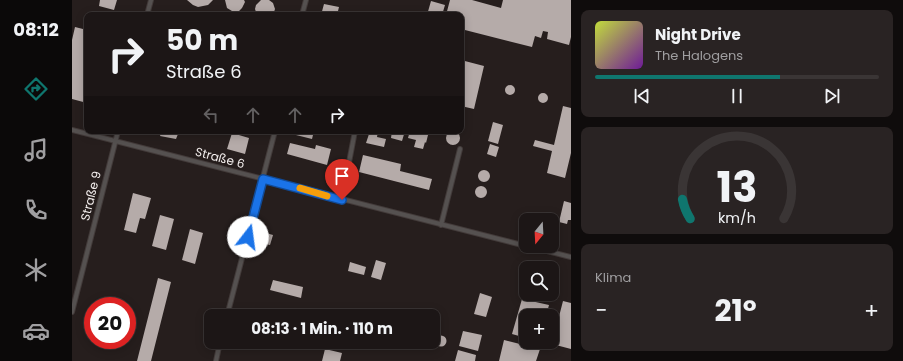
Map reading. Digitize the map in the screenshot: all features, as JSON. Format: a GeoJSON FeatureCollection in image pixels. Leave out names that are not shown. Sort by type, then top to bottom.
{"type":"FeatureCollection","features":[{"type":"Feature","properties":{"kind":"lane"},"geometry":{"type":"LineString","coordinates":[[148,12],[151,0]]}},
{"type":"Feature","properties":{"kind":"lane"},"geometry":{"type":"LineString","coordinates":[[303,12],[306,0]]}},
{"type":"Feature","properties":{"kind":"lane","name":"Straße 6"},"geometry":{"type":"LineString","coordinates":[[72,130],[84,133]]}},
{"type":"Feature","properties":{"kind":"lane","name":"Straße 6"},"geometry":{"type":"LineString","coordinates":[[88,134],[519,244]]}},
{"type":"Feature","properties":{"kind":"lane","name":"Straße 9"},"geometry":{"type":"LineString","coordinates":[[72,312],[74,293],[117,134]]}},
{"type":"Feature","properties":{"kind":"lane"},"geometry":{"type":"LineString","coordinates":[[229,309],[274,134]]}},
{"type":"Feature","properties":{"kind":"lane"},"geometry":{"type":"LineString","coordinates":[[342,200],[354,134]]}},
{"type":"Feature","properties":{"kind":"lane"},"geometry":{"type":"LineString","coordinates":[[441,225],[460,149]]}},
{"type":"Feature","properties":{"kind":"lane","name":"Straße 6"},"geometry":{"type":"LineString","coordinates":[[555,253],[571,257]]}},
{"type":"Feature","properties":{"kind":"lane"},"geometry":{"type":"LineString","coordinates":[[216,361],[219,349]]}},
{"type":"Feature","properties":{"kind":"building"},"geometry":{"type":"Polygon","coordinates":[[[100,0],[117,0],[114,10],[99,6],[100,0]]]}},
{"type":"Feature","properties":{"kind":"building"},"geometry":{"type":"Polygon","coordinates":[[[187,0],[213,0],[208,5],[198,7],[187,0]]]}},
{"type":"Feature","properties":{"kind":"building"},"geometry":{"type":"Polygon","coordinates":[[[225,0],[244,0],[245,2],[239,11],[232,11],[227,8],[225,0]]]}},
{"type":"Feature","properties":{"kind":"building"},"geometry":{"type":"Polygon","coordinates":[[[261,0],[269,0],[273,3],[275,9],[274,12],[256,12],[256,5],[261,0]]]}},
{"type":"Feature","properties":{"kind":"building"},"geometry":{"type":"Polygon","coordinates":[[[450,0],[472,0],[501,8],[503,0],[571,0],[571,37],[569,45],[547,39],[548,32],[543,31],[541,38],[535,36],[532,47],[464,30],[464,12],[447,12],[450,0]]]}},
{"type":"Feature","properties":{"kind":"building"},"geometry":{"type":"Polygon","coordinates":[[[431,1],[445,5],[443,12],[428,12],[431,1]]]}},
{"type":"Feature","properties":{"kind":"building"},"geometry":{"type":"Polygon","coordinates":[[[324,4],[339,7],[338,12],[322,12],[324,4]]]}},
{"type":"Feature","properties":{"kind":"building"},"geometry":{"type":"Polygon","coordinates":[[[75,27],[84,29],[84,102],[72,99],[72,40],[75,27]]]}},
{"type":"Feature","properties":{"kind":"building"},"geometry":{"type":"Polygon","coordinates":[[[464,61],[484,66],[474,109],[464,107],[464,61]]]}},
{"type":"Feature","properties":{"kind":"building"},"geometry":{"type":"Polygon","coordinates":[[[510,85],[515,90],[510,95],[505,90],[510,85]]]}},
{"type":"Feature","properties":{"kind":"building"},"geometry":{"type":"Polygon","coordinates":[[[543,93],[548,98],[543,103],[538,98],[543,93]]]}},
{"type":"Feature","properties":{"kind":"building"},"geometry":{"type":"Polygon","coordinates":[[[563,106],[571,108],[571,153],[565,178],[547,173],[552,151],[533,146],[535,140],[554,145],[563,106]]]}},
{"type":"Feature","properties":{"kind":"building"},"geometry":{"type":"Polygon","coordinates":[[[493,122],[503,125],[498,144],[488,141],[493,122]]]}},
{"type":"Feature","properties":{"kind":"building"},"geometry":{"type":"Polygon","coordinates":[[[161,134],[178,134],[176,139],[160,136],[161,134]]]}},
{"type":"Feature","properties":{"kind":"building"},"geometry":{"type":"Polygon","coordinates":[[[232,134],[249,138],[245,154],[227,149],[232,134]]]}},
{"type":"Feature","properties":{"kind":"building"},"geometry":{"type":"Polygon","coordinates":[[[292,134],[313,134],[312,139],[292,134]]]}},
{"type":"Feature","properties":{"kind":"building"},"geometry":{"type":"Polygon","coordinates":[[[369,134],[378,134],[377,137],[386,139],[384,147],[366,143],[369,134]]]}},
{"type":"Feature","properties":{"kind":"building"},"geometry":{"type":"Polygon","coordinates":[[[392,134],[404,134],[402,141],[391,138],[392,134]]]}},
{"type":"Feature","properties":{"kind":"building"},"geometry":{"type":"Polygon","coordinates":[[[409,134],[428,134],[423,149],[414,147],[416,140],[408,138],[409,134]]]}},
{"type":"Feature","properties":{"kind":"building"},"geometry":{"type":"Polygon","coordinates":[[[447,134],[460,135],[460,141],[456,145],[450,145],[446,141],[447,134]]]}},
{"type":"Feature","properties":{"kind":"building"},"geometry":{"type":"Polygon","coordinates":[[[290,143],[315,149],[316,145],[331,149],[327,165],[287,154],[290,143]]]}},
{"type":"Feature","properties":{"kind":"building"},"geometry":{"type":"Polygon","coordinates":[[[490,144],[499,147],[496,157],[487,154],[490,144]]]}},
{"type":"Feature","properties":{"kind":"building"},"geometry":{"type":"Polygon","coordinates":[[[363,155],[401,164],[400,171],[432,179],[429,190],[359,172],[363,155]]]}},
{"type":"Feature","properties":{"kind":"building"},"geometry":{"type":"Polygon","coordinates":[[[482,170],[486,170],[490,176],[486,182],[482,182],[478,178],[478,174],[482,170]]]}},
{"type":"Feature","properties":{"kind":"building"},"geometry":{"type":"Polygon","coordinates":[[[479,186],[483,186],[487,192],[483,198],[479,198],[475,194],[475,190],[479,186]]]}},
{"type":"Feature","properties":{"kind":"building"},"geometry":{"type":"Polygon","coordinates":[[[133,193],[151,198],[145,219],[140,218],[136,233],[124,230],[133,193]]]}},
{"type":"Feature","properties":{"kind":"building"},"geometry":{"type":"Polygon","coordinates":[[[564,201],[571,203],[571,220],[568,220],[567,224],[559,222],[564,201]]]}},
{"type":"Feature","properties":{"kind":"building"},"geometry":{"type":"Polygon","coordinates":[[[160,215],[174,219],[166,250],[152,246],[160,215]]]}},
{"type":"Feature","properties":{"kind":"building"},"geometry":{"type":"Polygon","coordinates":[[[190,229],[203,233],[195,264],[182,260],[190,229]]]}},
{"type":"Feature","properties":{"kind":"building"},"geometry":{"type":"Polygon","coordinates":[[[259,231],[273,235],[270,245],[256,242],[259,231]]]}},
{"type":"Feature","properties":{"kind":"building"},"geometry":{"type":"Polygon","coordinates":[[[376,260],[386,263],[381,280],[371,277],[376,260]]]}},
{"type":"Feature","properties":{"kind":"building"},"geometry":{"type":"Polygon","coordinates":[[[350,262],[366,267],[364,275],[348,271],[350,262]]]}},
{"type":"Feature","properties":{"kind":"building"},"geometry":{"type":"Polygon","coordinates":[[[158,278],[171,282],[151,361],[137,361],[158,278]]]}},
{"type":"Feature","properties":{"kind":"building"},"geometry":{"type":"Polygon","coordinates":[[[273,280],[303,287],[301,298],[270,290],[273,280]]]}},
{"type":"Feature","properties":{"kind":"building"},"geometry":{"type":"Polygon","coordinates":[[[480,293],[492,297],[486,317],[474,314],[480,293]]]}},
{"type":"Feature","properties":{"kind":"building"},"geometry":{"type":"Polygon","coordinates":[[[521,301],[531,301],[549,305],[548,309],[519,309],[521,301]]]}},
{"type":"Feature","properties":{"kind":"building"},"geometry":{"type":"Polygon","coordinates":[[[563,301],[571,303],[571,349],[559,346],[559,317],[563,301]]]}},
{"type":"Feature","properties":{"kind":"building"},"geometry":{"type":"Polygon","coordinates":[[[519,310],[519,336],[512,334],[519,310]]]}},
{"type":"Feature","properties":{"kind":"building"},"geometry":{"type":"Polygon","coordinates":[[[463,331],[482,335],[478,351],[459,346],[463,331]]]}},
{"type":"Feature","properties":{"kind":"building"},"geometry":{"type":"Polygon","coordinates":[[[440,336],[445,337],[447,341],[445,345],[440,346],[440,336]]]}},
{"type":"Feature","properties":{"kind":"building"},"geometry":{"type":"Polygon","coordinates":[[[504,340],[519,344],[519,349],[540,349],[536,361],[499,361],[504,340]]]}},
{"type":"Feature","properties":{"kind":"building"},"geometry":{"type":"Polygon","coordinates":[[[325,349],[342,353],[340,361],[322,361],[325,349]]]}},
{"type":"Feature","properties":{"kind":"building"},"geometry":{"type":"Polygon","coordinates":[[[458,350],[476,355],[475,361],[455,361],[458,350]]]}},
{"type":"Feature","properties":{"kind":"slow traffic"},"geometry":{"type":"LineString","coordinates":[[300,188],[327,196]]}},
{"type":"Feature","properties":{"kind":"route"},"geometry":{"type":"LineString","coordinates":[[248,237],[263,179],[342,200]]}}]}
